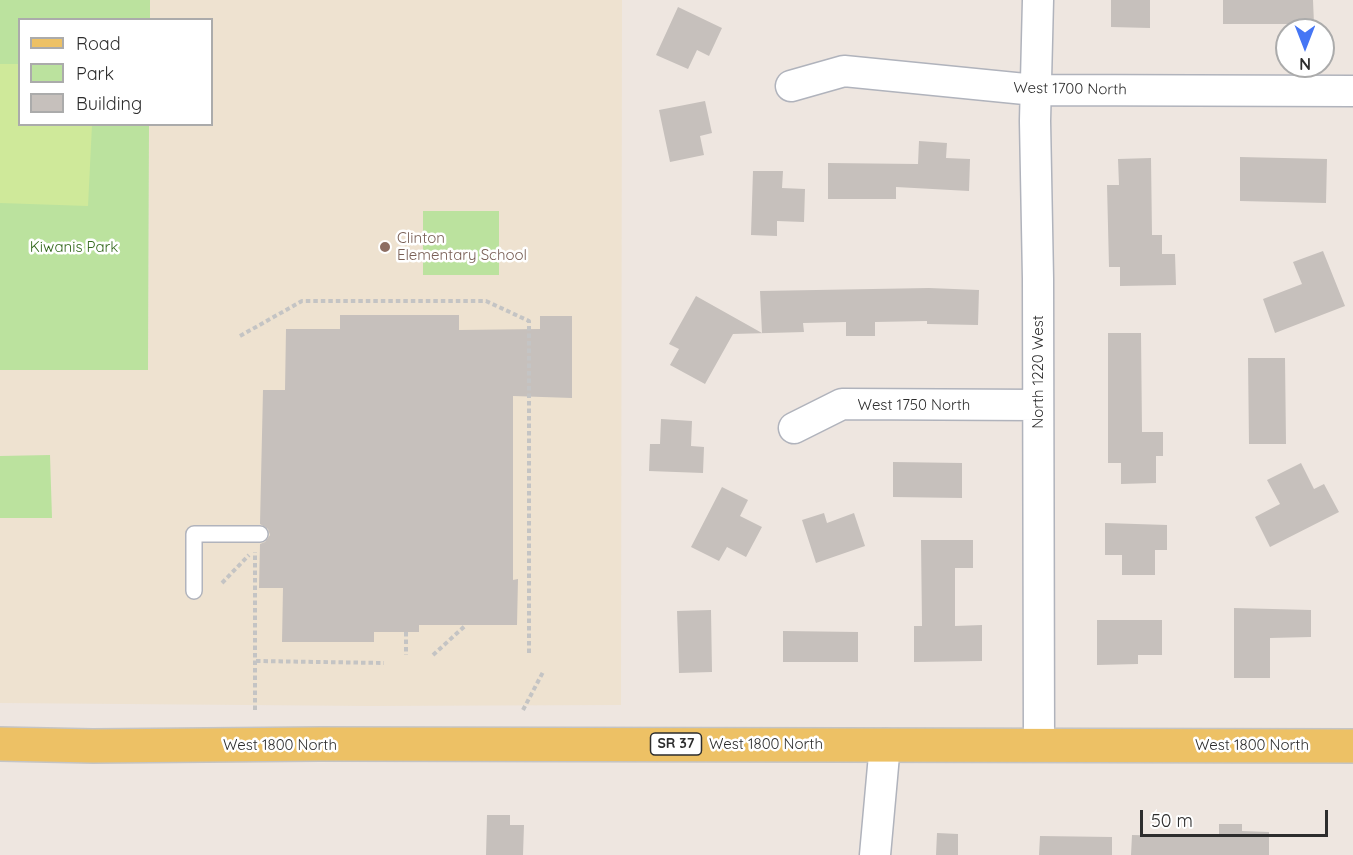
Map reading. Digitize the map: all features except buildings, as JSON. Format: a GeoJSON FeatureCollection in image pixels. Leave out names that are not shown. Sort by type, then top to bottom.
{"type":"FeatureCollection","features":[{"type":"Feature","properties":{"kind":"main road","name":"West 1800 North"},"geometry":{"type":"LineString","coordinates":[[0,744],[93,746],[1039,744],[1353,746]]}},
{"type":"Feature","properties":{"kind":"street","name":"North 1220 West"},"geometry":{"type":"LineString","coordinates":[[1038,0],[1035,90],[1039,744]]}},
{"type":"Feature","properties":{"kind":"street","name":"West 1700 North"},"geometry":{"type":"LineString","coordinates":[[790,86],[844,72],[1035,90],[1353,91]]}},
{"type":"Feature","properties":{"kind":"street","name":"West 1750 North"},"geometry":{"type":"LineString","coordinates":[[794,428],[843,404],[1038,405]]}},
{"type":"Feature","properties":{"kind":"street"},"geometry":{"type":"LineString","coordinates":[[875,855],[885,744]]}},
{"type":"Feature","properties":{"kind":"lane"},"geometry":{"type":"LineString","coordinates":[[194,591],[194,534],[260,534]]}},
{"type":"Feature","properties":{"kind":"path"},"geometry":{"type":"LineString","coordinates":[[240,336],[302,301],[486,301],[529,321],[529,655]]}},
{"type":"Feature","properties":{"kind":"path"},"geometry":{"type":"LineString","coordinates":[[222,582],[255,548],[255,710]]}},
{"type":"Feature","properties":{"kind":"path"},"geometry":{"type":"LineString","coordinates":[[433,655],[466,625]]}},
{"type":"Feature","properties":{"kind":"path"},"geometry":{"type":"LineString","coordinates":[[406,633],[406,655]]}},
{"type":"Feature","properties":{"kind":"path"},"geometry":{"type":"LineString","coordinates":[[256,661],[384,663]]}},
{"type":"Feature","properties":{"kind":"path"},"geometry":{"type":"LineString","coordinates":[[523,710],[543,672]]}},
{"type":"Feature","properties":{"kind":"shaded area","name":"Clinton Elementary School"},"geometry":{"type":"Polygon","coordinates":[[[150,0],[622,0],[621,705],[369,706],[0,703],[0,370],[148,370],[149,126],[213,126],[213,18],[150,18],[150,0]]]}},
{"type":"Feature","properties":{"kind":"green space","name":"Kiwanis Park"},"geometry":{"type":"Polygon","coordinates":[[[0,0],[150,0],[150,18],[18,18],[18,126],[149,126],[148,370],[0,370],[0,0]]]}},
{"type":"Feature","properties":{"kind":"green space"},"geometry":{"type":"Polygon","coordinates":[[[0,64],[18,64],[18,126],[92,126],[88,206],[0,203],[0,64]]]}},
{"type":"Feature","properties":{"kind":"green space"},"geometry":{"type":"Polygon","coordinates":[[[423,211],[499,211],[499,275],[423,275],[423,211]]]}},
{"type":"Feature","properties":{"kind":"green space"},"geometry":{"type":"Polygon","coordinates":[[[50,455],[52,518],[0,518],[0,456],[50,455]]]}},
{"type":"Feature","properties":{"kind":"place","name":"Clinton Elementary School"},"geometry":{"type":"Point","coordinates":[385,247]}}]}
